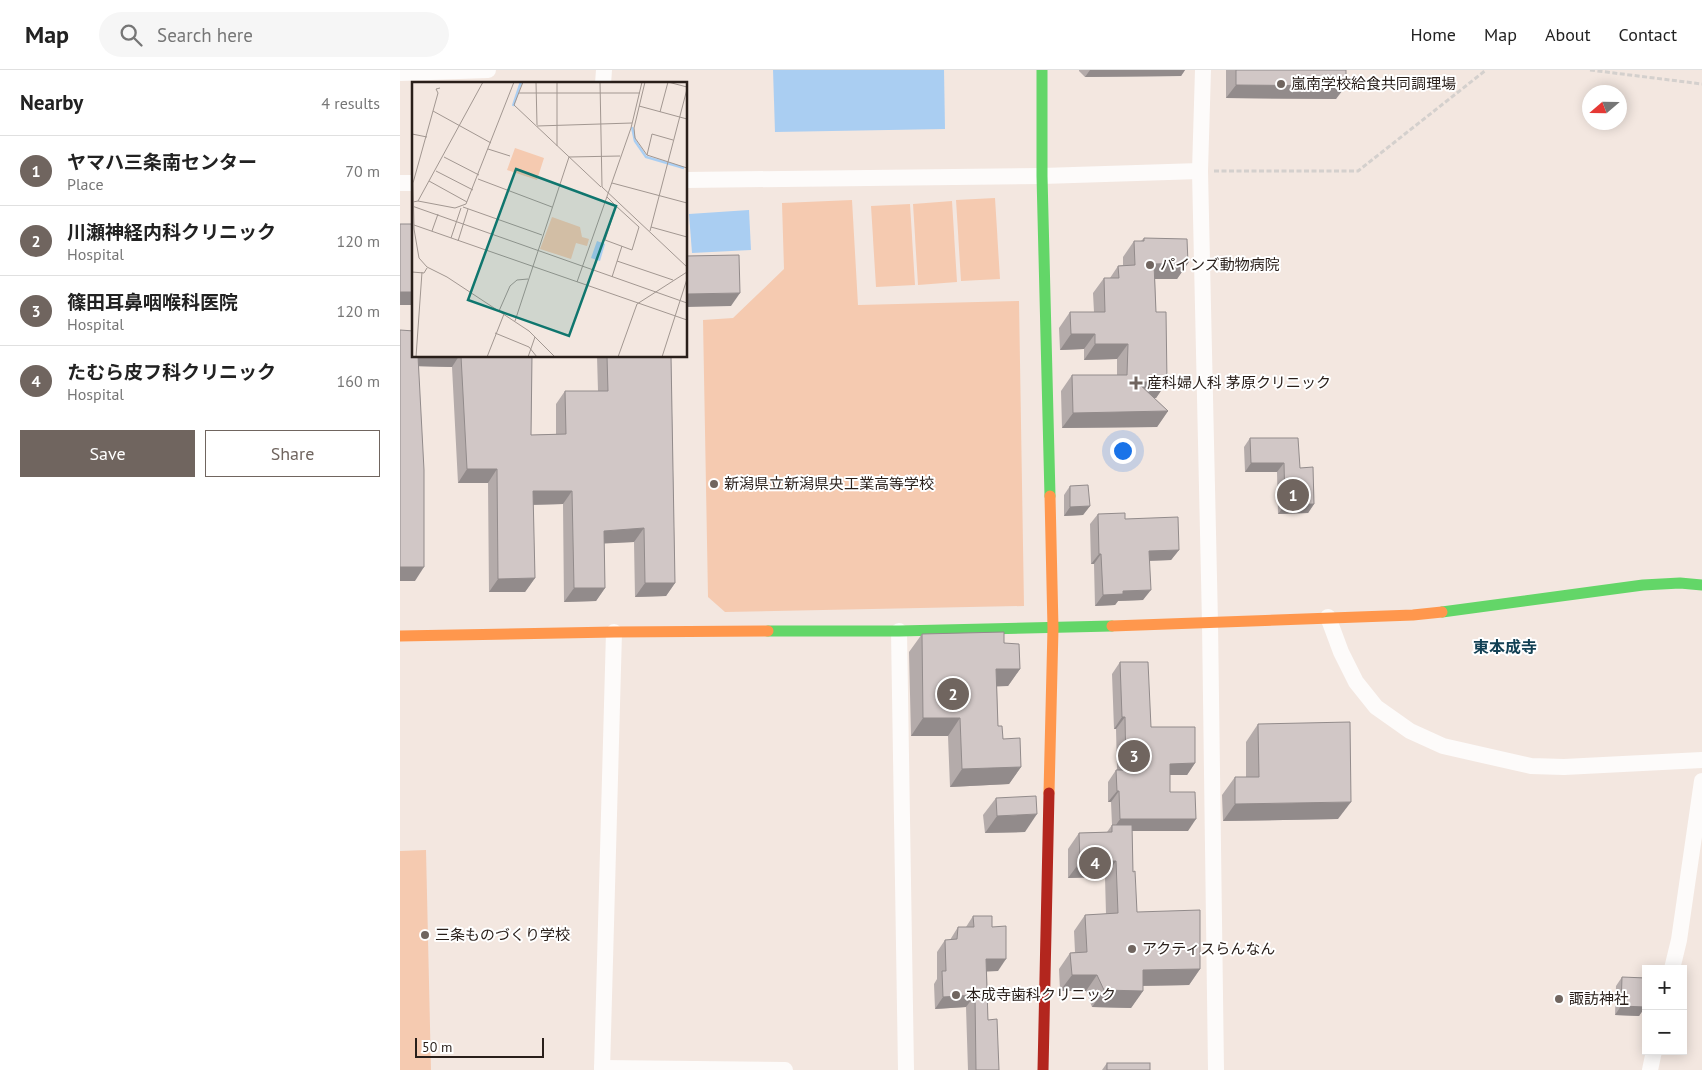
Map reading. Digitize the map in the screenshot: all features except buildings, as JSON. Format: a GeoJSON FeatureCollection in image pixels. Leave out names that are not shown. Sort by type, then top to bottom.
{"type":"FeatureCollection","features":[{"type":"Feature","properties":{"kind":"street"},"geometry":{"type":"LineString","coordinates":[[401,72],[488,70]]}},
{"type":"Feature","properties":{"kind":"street"},"geometry":{"type":"LineString","coordinates":[[1042,70],[1042,176],[1053,628],[1043,1070]]}},
{"type":"Feature","properties":{"kind":"street"},"geometry":{"type":"LineString","coordinates":[[1203,70],[1200,171],[1210,623],[1216,1070]]}},
{"type":"Feature","properties":{"kind":"street"},"geometry":{"type":"LineString","coordinates":[[688,180],[1042,176],[1200,171]]}},
{"type":"Feature","properties":{"kind":"street"},"geometry":{"type":"LineString","coordinates":[[400,636],[614,632],[899,631],[1210,623],[1413,615],[1509,604],[1643,585],[1680,583],[1702,585]]}},
{"type":"Feature","properties":{"kind":"street"},"geometry":{"type":"LineString","coordinates":[[1328,617],[1341,652],[1352,674],[1376,707],[1410,731],[1444,746],[1530,766],[1564,768],[1702,760]]}},
{"type":"Feature","properties":{"kind":"street"},"geometry":{"type":"LineString","coordinates":[[899,631],[906,1070]]}},
{"type":"Feature","properties":{"kind":"street"},"geometry":{"type":"LineString","coordinates":[[614,632],[602,1069],[785,1070]]}},
{"type":"Feature","properties":{"kind":"street"},"geometry":{"type":"LineString","coordinates":[[1673,965],[1679,940],[1702,781]]}},
{"type":"Feature","properties":{"kind":"street"},"geometry":{"type":"LineString","coordinates":[[1650,1070],[1653,1055]]}},
{"type":"Feature","properties":{"kind":"path"},"geometry":{"type":"LineString","coordinates":[[1200,171],[1358,172],[1486,70]]}},
{"type":"Feature","properties":{"kind":"path"},"geometry":{"type":"LineString","coordinates":[[1590,70],[1702,84]]}},
{"type":"Feature","properties":{"kind":"shaded area"},"geometry":{"type":"Polygon","coordinates":[[[995,198],[1000,279],[961,281],[956,200],[995,198]]]}},
{"type":"Feature","properties":{"kind":"shaded area"},"geometry":{"type":"Polygon","coordinates":[[[852,200],[858,305],[1019,301],[1024,606],[725,612],[708,597],[703,320],[733,318],[784,269],[782,203],[852,200]]]}},
{"type":"Feature","properties":{"kind":"shaded area"},"geometry":{"type":"Polygon","coordinates":[[[952,201],[957,282],[918,285],[913,204],[952,201]]]}},
{"type":"Feature","properties":{"kind":"shaded area"},"geometry":{"type":"Polygon","coordinates":[[[910,204],[915,285],[876,287],[871,206],[910,204]]]}},
{"type":"Feature","properties":{"kind":"shaded area"},"geometry":{"type":"Polygon","coordinates":[[[426,850],[431,1070],[400,1070],[400,851],[426,850]]]}},
{"type":"Feature","properties":{"kind":"water"},"geometry":{"type":"Polygon","coordinates":[[[773,70],[944,70],[945,129],[775,132],[773,70]]]}},
{"type":"Feature","properties":{"kind":"water"},"geometry":{"type":"Polygon","coordinates":[[[749,210],[751,250],[692,253],[689,214],[749,210]]]}},
{"type":"Feature","properties":{"kind":"traffic: fast"},"geometry":{"type":"LineString","coordinates":[[1042,70],[1042,176],[1050,496]]}},
{"type":"Feature","properties":{"kind":"traffic: fast"},"geometry":{"type":"LineString","coordinates":[[1442,612],[1643,585],[1680,583],[1702,585]]}},
{"type":"Feature","properties":{"kind":"traffic: fast"},"geometry":{"type":"LineString","coordinates":[[768,631],[899,631],[1112,626]]}},
{"type":"Feature","properties":{"kind":"traffic: slow"},"geometry":{"type":"LineString","coordinates":[[1049,793],[1053,628],[1050,496]]}},
{"type":"Feature","properties":{"kind":"traffic: slow"},"geometry":{"type":"LineString","coordinates":[[1112,626],[1413,615],[1442,612]]}},
{"type":"Feature","properties":{"kind":"traffic: slow"},"geometry":{"type":"LineString","coordinates":[[400,636],[768,631]]}},
{"type":"Feature","properties":{"kind":"traffic: jam"},"geometry":{"type":"LineString","coordinates":[[1043,1070],[1049,793]]}},
{"type":"Feature","properties":{"kind":"place","name":"嵐南学校給食共同調理場"},"geometry":{"type":"Point","coordinates":[1281,84]}},
{"type":"Feature","properties":{"kind":"place","name":"パインズ動物病院"},"geometry":{"type":"Point","coordinates":[1150,265]}},
{"type":"Feature","properties":{"kind":"place","name":"産科婦人科 茅原クリニック"},"geometry":{"type":"Point","coordinates":[1136,383]}},
{"type":"Feature","properties":{"kind":"place","name":"新潟県立新潟県央工業高等学校"},"geometry":{"type":"Point","coordinates":[714,484]}},
{"type":"Feature","properties":{"kind":"place","name":"ヤマハ三条南センター"},"geometry":{"type":"Point","coordinates":[1293,495]}},
{"type":"Feature","properties":{"kind":"place","name":"川瀬神経内科クリニック"},"geometry":{"type":"Point","coordinates":[953,694]}},
{"type":"Feature","properties":{"kind":"place","name":"篠田耳鼻咽喉科医院"},"geometry":{"type":"Point","coordinates":[1134,756]}},
{"type":"Feature","properties":{"kind":"place","name":"たむら皮フ科クリニック"},"geometry":{"type":"Point","coordinates":[1095,863]}},
{"type":"Feature","properties":{"kind":"place","name":"三条ものづくり学校"},"geometry":{"type":"Point","coordinates":[425,935]}},
{"type":"Feature","properties":{"kind":"place","name":"アクティスらんなん"},"geometry":{"type":"Point","coordinates":[1132,949]}},
{"type":"Feature","properties":{"kind":"place","name":"本成寺歯科クリニック"},"geometry":{"type":"Point","coordinates":[956,995]}},
{"type":"Feature","properties":{"kind":"place","name":"諏訪神社"},"geometry":{"type":"Point","coordinates":[1559,999]}},
{"type":"Feature","properties":{"kind":"district","name":"東本成寺"},"geometry":{"type":"Point","coordinates":[1505,647]}}]}
